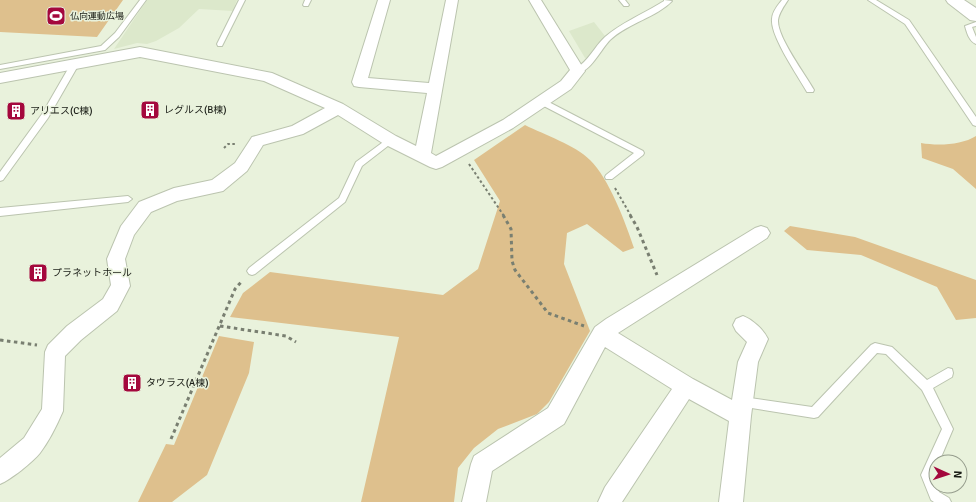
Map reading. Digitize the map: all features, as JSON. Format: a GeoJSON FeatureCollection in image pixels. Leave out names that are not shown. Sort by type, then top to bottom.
{"type":"FeatureCollection","features":[{"type":"Feature","properties":{"kind":"street"},"geometry":{"type":"LineString","coordinates":[[384,0],[359,82],[435,89]]}},
{"type":"Feature","properties":{"kind":"street"},"geometry":{"type":"LineString","coordinates":[[422,156],[452,0]]}},
{"type":"Feature","properties":{"kind":"street"},"geometry":{"type":"LineString","coordinates":[[0,78],[140,52],[266,77],[338,108],[390,140],[436,163],[508,124],[566,85],[578,71],[535,0]]}},
{"type":"Feature","properties":{"kind":"street"},"geometry":{"type":"LineString","coordinates":[[954,0],[976,16]]}},
{"type":"Feature","properties":{"kind":"street"},"geometry":{"type":"LineString","coordinates":[[0,473],[32,446],[52,412],[55,352],[74,333],[110,305],[121,286],[116,259],[127,230],[145,207],[174,195],[217,186],[241,167],[258,141],[297,130],[338,108]]}},
{"type":"Feature","properties":{"kind":"street"},"geometry":{"type":"LineString","coordinates":[[477,501],[482,464],[556,416],[602,334],[613,325],[761,233]]}},
{"type":"Feature","properties":{"kind":"street"},"geometry":{"type":"LineString","coordinates":[[731,502],[741,409],[748,362],[758,339],[743,325]]}},
{"type":"Feature","properties":{"kind":"street"},"geometry":{"type":"LineString","coordinates":[[602,334],[686,386],[741,409]]}},
{"type":"Feature","properties":{"kind":"street"},"geometry":{"type":"LineString","coordinates":[[610,502],[613,495],[686,386]]}},
{"type":"Feature","properties":{"kind":"lane"},"geometry":{"type":"LineString","coordinates":[[0,67],[103,48],[117,35],[143,0]]}},
{"type":"Feature","properties":{"kind":"lane"},"geometry":{"type":"LineString","coordinates":[[220,44],[242,0]]}},
{"type":"Feature","properties":{"kind":"lane"},"geometry":{"type":"LineString","coordinates":[[578,71],[587,66],[610,36],[624,26],[654,11],[669,1],[667,0]]}},
{"type":"Feature","properties":{"kind":"lane"},"geometry":{"type":"LineString","coordinates":[[785,0],[775,19],[777,31],[810,90]]}},
{"type":"Feature","properties":{"kind":"lane"},"geometry":{"type":"LineString","coordinates":[[871,0],[907,22],[976,123]]}},
{"type":"Feature","properties":{"kind":"lane"},"geometry":{"type":"LineString","coordinates":[[976,24],[968,26],[972,37],[976,42]]}},
{"type":"Feature","properties":{"kind":"lane"},"geometry":{"type":"LineString","coordinates":[[0,178],[46,116],[75,64]]}},
{"type":"Feature","properties":{"kind":"lane"},"geometry":{"type":"LineString","coordinates":[[541,101],[640,153],[609,177]]}},
{"type":"Feature","properties":{"kind":"lane"},"geometry":{"type":"LineString","coordinates":[[252,271],[342,200],[359,164],[390,140]]}},
{"type":"Feature","properties":{"kind":"lane"},"geometry":{"type":"LineString","coordinates":[[0,212],[128,198]]}},
{"type":"Feature","properties":{"kind":"lane"},"geometry":{"type":"LineString","coordinates":[[741,409],[814,413],[875,348],[888,350],[926,386],[948,429],[927,475],[935,496],[945,502]]}},
{"type":"Feature","properties":{"kind":"lane"},"geometry":{"type":"LineString","coordinates":[[926,386],[948,373]]}},
{"type":"Feature","properties":{"kind":"path"},"geometry":{"type":"LineString","coordinates":[[459,151],[502,212],[511,229],[512,261],[515,270],[548,313],[594,329],[602,334]]}},
{"type":"Feature","properties":{"kind":"path"},"geometry":{"type":"LineString","coordinates":[[609,177],[637,226],[664,293]]}},
{"type":"Feature","properties":{"kind":"path"},"geometry":{"type":"LineString","coordinates":[[171,439],[235,289],[252,271]]}},
{"type":"Feature","properties":{"kind":"path"},"geometry":{"type":"LineString","coordinates":[[220,326],[286,336],[296,342]]}},
{"type":"Feature","properties":{"kind":"path"},"geometry":{"type":"LineString","coordinates":[[0,340],[35,344],[55,352]]}},
{"type":"Feature","properties":{"kind":"shaded area","name":"仏向運動広場"},"geometry":{"type":"Polygon","coordinates":[[[0,0],[123,0],[97,37],[0,32],[0,0]]]}},
{"type":"Feature","properties":{"kind":"shaded area"},"geometry":{"type":"Polygon","coordinates":[[[147,0],[237,0],[233,11],[199,9],[179,28],[156,41],[147,44],[137,43],[114,49],[147,0]]]}},
{"type":"Feature","properties":{"kind":"shaded area"},"geometry":{"type":"Polygon","coordinates":[[[594,22],[605,36],[590,57],[585,58],[569,31],[594,22]]]}},
{"type":"Feature","properties":{"kind":"shaded area"},"geometry":{"type":"Polygon","coordinates":[[[525,125],[568,145],[590,160],[604,178],[610,189],[622,214],[634,248],[623,252],[587,224],[567,233],[564,264],[590,331],[549,402],[537,414],[498,429],[474,448],[458,468],[454,502],[361,502],[399,337],[230,317],[243,293],[270,272],[443,295],[478,269],[500,201],[474,160],[525,125]]]}},
{"type":"Feature","properties":{"kind":"shaded area"},"geometry":{"type":"Polygon","coordinates":[[[976,136],[976,189],[953,169],[922,158],[921,143],[950,144],[964,141],[976,136]]]}},
{"type":"Feature","properties":{"kind":"shaded area"},"geometry":{"type":"Polygon","coordinates":[[[790,226],[855,237],[976,280],[976,318],[956,320],[937,287],[861,255],[807,250],[784,231],[790,226]]]}},
{"type":"Feature","properties":{"kind":"shaded area"},"geometry":{"type":"Polygon","coordinates":[[[219,336],[254,342],[249,373],[207,475],[172,502],[138,502],[166,444],[174,445],[219,336]]]}},
{"type":"Feature","properties":{"kind":"place","name":"仏向運動広場"},"geometry":{"type":"Point","coordinates":[56,16]}},
{"type":"Feature","properties":{"kind":"place","name":"レグルス(B棟)"},"geometry":{"type":"Point","coordinates":[150,110]}},
{"type":"Feature","properties":{"kind":"place","name":"アリエス(C棟)"},"geometry":{"type":"Point","coordinates":[16,111]}},
{"type":"Feature","properties":{"kind":"place","name":"プラネットホール"},"geometry":{"type":"Point","coordinates":[38,273]}},
{"type":"Feature","properties":{"kind":"place","name":"タウラス(A棟)"},"geometry":{"type":"Point","coordinates":[132,383]}}]}
